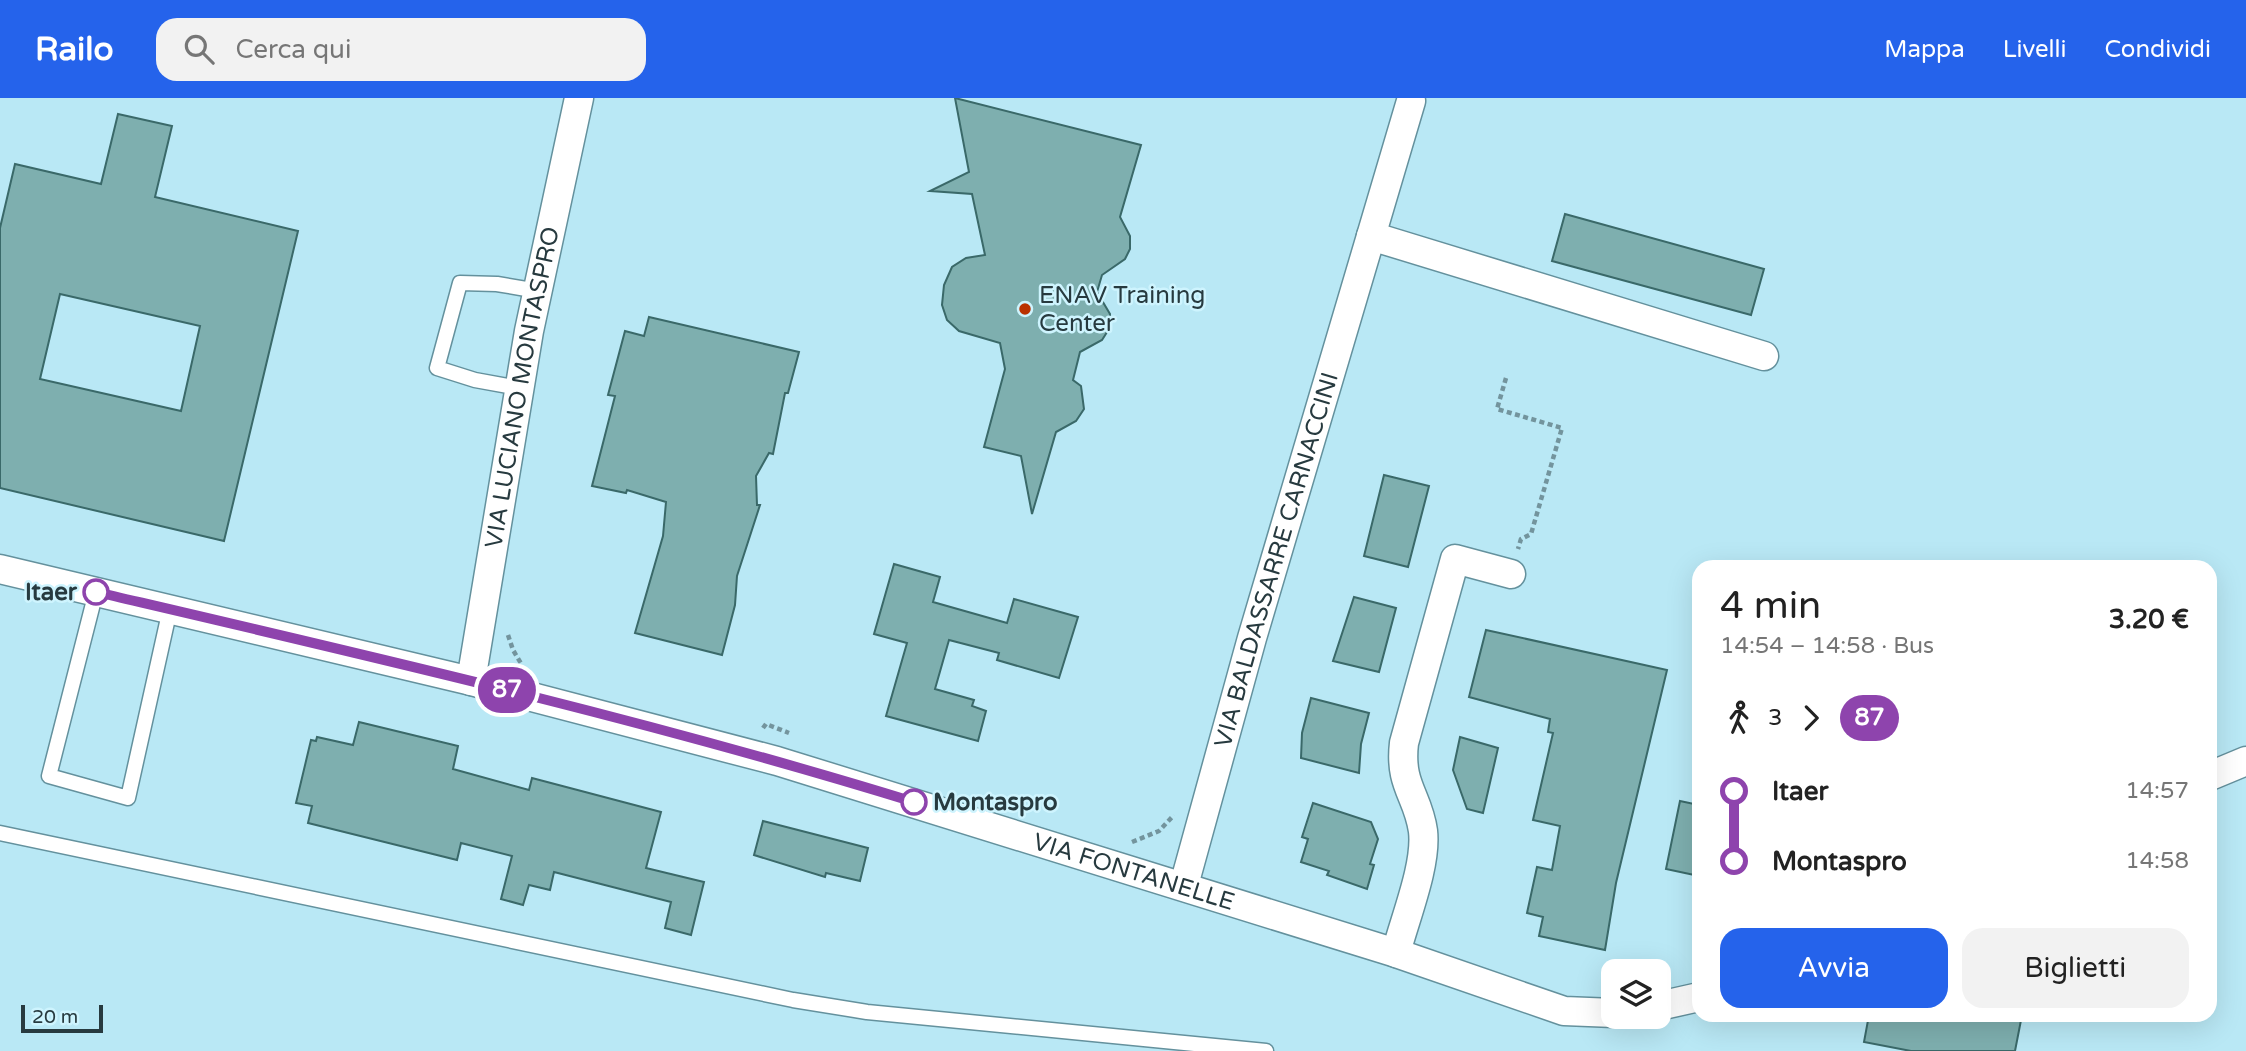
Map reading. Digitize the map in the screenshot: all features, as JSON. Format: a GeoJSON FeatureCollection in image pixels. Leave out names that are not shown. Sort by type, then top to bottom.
{"type":"FeatureCollection","features":[{"type":"Feature","properties":{"kind":"street","name":"VIA LUCIANO MONTASPRO"},"geometry":{"type":"LineString","coordinates":[[471,681],[519,388],[579,98]]}},
{"type":"Feature","properties":{"kind":"street","name":"VIA BALDASSARRE CARNACCINI"},"geometry":{"type":"LineString","coordinates":[[1184,885],[1252,638],[1411,101]]}},
{"type":"Feature","properties":{"kind":"street"},"geometry":{"type":"LineString","coordinates":[[1371,236],[1763,356]]}},
{"type":"Feature","properties":{"kind":"street"},"geometry":{"type":"LineString","coordinates":[[1396,953],[1423,849],[1423,830],[1405,784],[1401,763],[1404,743],[1455,559],[1511,574]]}},
{"type":"Feature","properties":{"kind":"street","name":"VIA FONTANELLE"},"geometry":{"type":"LineString","coordinates":[[0,569],[471,681],[777,761],[1184,885],[1396,953],[1564,1011],[1601,1012]]}},
{"type":"Feature","properties":{"kind":"street"},"geometry":{"type":"LineString","coordinates":[[2217,773],[2246,761]]}},
{"type":"Feature","properties":{"kind":"street"},"geometry":{"type":"LineString","coordinates":[[1671,1003],[1692,999]]}},
{"type":"Feature","properties":{"kind":"lane"},"geometry":{"type":"LineString","coordinates":[[519,388],[475,380],[437,368],[460,283],[497,284],[538,291]]}},
{"type":"Feature","properties":{"kind":"lane"},"geometry":{"type":"LineString","coordinates":[[96,592],[49,776],[128,798],[170,609]]}},
{"type":"Feature","properties":{"kind":"lane"},"geometry":{"type":"LineString","coordinates":[[0,833],[793,1000],[867,1012],[1266,1051]]}},
{"type":"Feature","properties":{"kind":"path"},"geometry":{"type":"LineString","coordinates":[[1506,378],[1496,409],[1562,428],[1531,534],[1521,539],[1511,574]]}},
{"type":"Feature","properties":{"kind":"path"},"geometry":{"type":"LineString","coordinates":[[508,631],[513,650],[527,669]]}},
{"type":"Feature","properties":{"kind":"path"},"geometry":{"type":"LineString","coordinates":[[755,733],[766,724],[797,736]]}},
{"type":"Feature","properties":{"kind":"path"},"geometry":{"type":"LineString","coordinates":[[1121,844],[1134,842],[1159,831],[1177,811]]}},
{"type":"Feature","properties":{"kind":"building","name":"ENAV Training Center"},"geometry":{"type":"Polygon","coordinates":[[[955,98],[1141,145],[1120,217],[1130,236],[1130,249],[1125,259],[1102,275],[1097,292],[1110,314],[1109,329],[1102,340],[1080,352],[1073,380],[1081,386],[1084,409],[1076,421],[1056,432],[1032,514],[1021,456],[984,447],[1005,369],[1000,343],[959,331],[947,320],[942,305],[944,285],[952,267],[966,258],[985,255],[972,194],[930,191],[969,172],[955,98]]]}},
{"type":"Feature","properties":{"kind":"building"},"geometry":{"type":"Polygon","coordinates":[[[118,114],[172,126],[155,197],[298,231],[224,541],[0,488],[0,228],[15,164],[101,184],[118,114]],[[60,294],[40,379],[181,411],[200,326],[60,294]]]}},
{"type":"Feature","properties":{"kind":"building"},"geometry":{"type":"Polygon","coordinates":[[[1565,214],[1764,269],[1751,315],[1552,261],[1565,214]]]}},
{"type":"Feature","properties":{"kind":"building"},"geometry":{"type":"Polygon","coordinates":[[[649,317],[799,352],[788,393],[785,393],[773,454],[769,453],[756,476],[757,505],[760,505],[737,576],[735,605],[722,655],[635,633],[663,536],[666,502],[627,490],[626,493],[592,486],[615,396],[608,395],[625,331],[644,336],[649,317]]]}},
{"type":"Feature","properties":{"kind":"building"},"geometry":{"type":"Polygon","coordinates":[[[1384,475],[1429,486],[1408,567],[1364,556],[1384,475]]]}},
{"type":"Feature","properties":{"kind":"building"},"geometry":{"type":"Polygon","coordinates":[[[894,564],[940,577],[933,602],[1007,623],[1014,599],[1078,617],[1059,678],[997,660],[999,653],[949,640],[935,689],[974,700],[972,706],[986,711],[978,741],[886,716],[907,643],[874,634],[894,564]]]}},
{"type":"Feature","properties":{"kind":"building"},"geometry":{"type":"Polygon","coordinates":[[[1354,597],[1396,608],[1379,672],[1333,661],[1354,597]]]}},
{"type":"Feature","properties":{"kind":"building"},"geometry":{"type":"Polygon","coordinates":[[[1486,630],[1667,670],[1616,883],[1605,950],[1539,936],[1543,917],[1527,913],[1537,867],[1552,870],[1560,826],[1533,820],[1553,733],[1548,732],[1550,719],[1469,697],[1486,630]]]}},
{"type":"Feature","properties":{"kind":"building"},"geometry":{"type":"Polygon","coordinates":[[[1311,698],[1369,713],[1361,744],[1359,773],[1301,758],[1302,733],[1311,698]]]}},
{"type":"Feature","properties":{"kind":"building"},"geometry":{"type":"Polygon","coordinates":[[[359,722],[458,746],[453,769],[529,790],[532,778],[661,812],[646,868],[704,882],[691,935],[665,928],[671,902],[554,872],[550,890],[529,885],[523,905],[501,899],[512,856],[461,843],[457,860],[308,823],[312,806],[296,803],[311,740],[316,741],[317,737],[353,745],[359,722]]]}},
{"type":"Feature","properties":{"kind":"building"},"geometry":{"type":"Polygon","coordinates":[[[1460,737],[1498,748],[1483,813],[1467,809],[1453,770],[1460,737]]]}},
{"type":"Feature","properties":{"kind":"building"},"geometry":{"type":"Polygon","coordinates":[[[1680,801],[1692,804],[1692,875],[1666,869],[1680,801]]]}},
{"type":"Feature","properties":{"kind":"building"},"geometry":{"type":"Polygon","coordinates":[[[1313,803],[1371,822],[1378,839],[1370,864],[1374,865],[1367,889],[1327,875],[1329,871],[1301,862],[1308,839],[1302,837],[1313,803]]]}},
{"type":"Feature","properties":{"kind":"building"},"geometry":{"type":"Polygon","coordinates":[[[763,821],[868,848],[860,881],[826,873],[825,877],[754,855],[763,821]]]}},
{"type":"Feature","properties":{"kind":"building"},"geometry":{"type":"Polygon","coordinates":[[[1868,1022],[2021,1022],[2015,1051],[1911,1051],[1864,1042],[1868,1022]]]}},
{"type":"Feature","properties":{"kind":"bus line","name":"87"},"geometry":{"type":"LineString","coordinates":[[96,592],[471,681],[777,761],[914,802]]}},
{"type":"Feature","properties":{"kind":"place","name":"ENAV Training Center"},"geometry":{"type":"Point","coordinates":[1025,309]}},
{"type":"Feature","properties":{"kind":"place","name":"Itaer"},"geometry":{"type":"Point","coordinates":[96,592]}},
{"type":"Feature","properties":{"kind":"place","name":"Montaspro"},"geometry":{"type":"Point","coordinates":[914,802]}}]}
